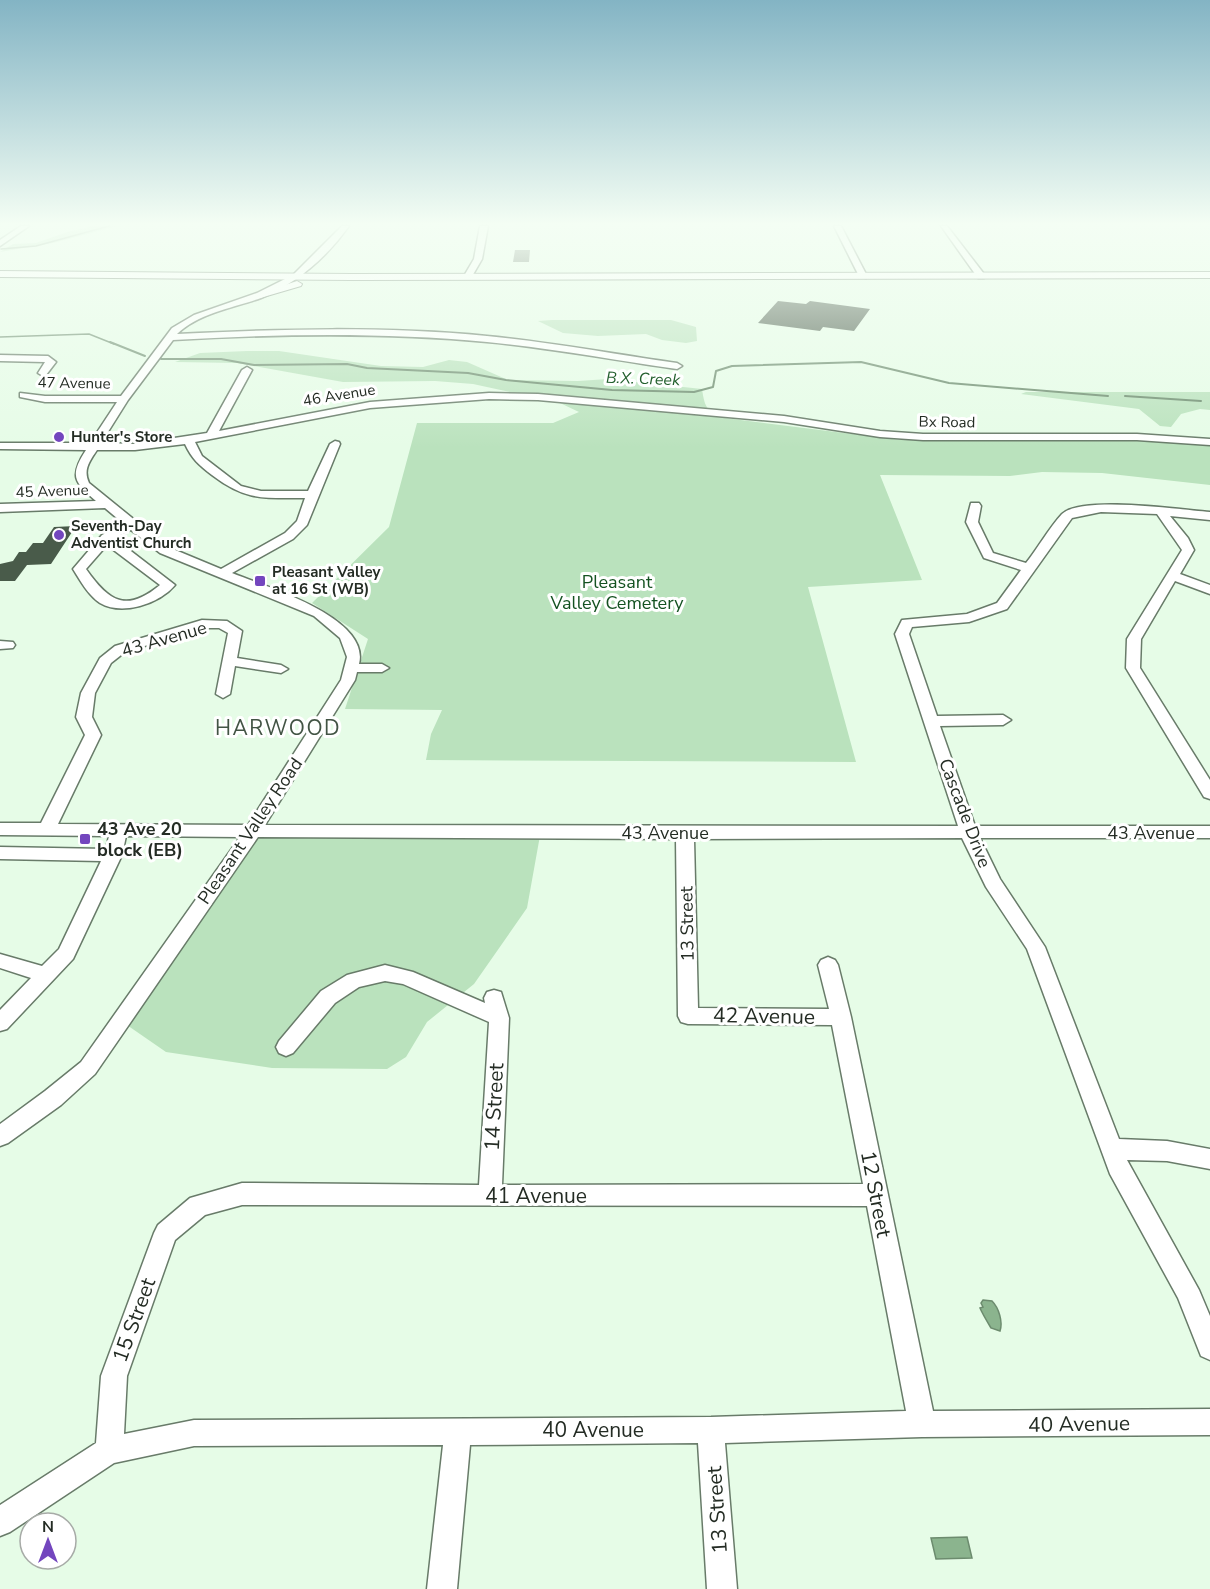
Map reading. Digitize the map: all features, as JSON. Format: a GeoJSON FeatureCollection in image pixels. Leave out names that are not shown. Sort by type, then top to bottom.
{"type":"FeatureCollection","features":[{"type":"Feature","properties":{"kind":"street"},"geometry":{"type":"LineString","coordinates":[[245,300],[197,317],[169,337],[93,446],[82,464],[80,475],[84,485],[164,550],[319,613],[346,636],[354,657],[353,668],[382,668]]}},
{"type":"Feature","properties":{"kind":"street"},"geometry":{"type":"LineString","coordinates":[[169,337],[286,331],[363,332],[488,339],[677,366]]}},
{"type":"Feature","properties":{"kind":"street","name":"47 Avenue"},"geometry":{"type":"LineString","coordinates":[[0,358],[48,359],[51,362],[43,373]]}},
{"type":"Feature","properties":{"kind":"street"},"geometry":{"type":"LineString","coordinates":[[212,434],[248,370]]}},
{"type":"Feature","properties":{"kind":"street","name":"47 Avenue"},"geometry":{"type":"LineString","coordinates":[[24,395],[45,399],[124,399]]}},
{"type":"Feature","properties":{"kind":"street","name":"46 Avenue"},"geometry":{"type":"LineString","coordinates":[[0,446],[135,447],[189,440],[370,405],[459,396],[538,397],[684,410]]}},
{"type":"Feature","properties":{"kind":"street","name":"Bx Road"},"geometry":{"type":"LineString","coordinates":[[684,410],[784,420],[880,434],[923,437],[1137,437],[1210,442]]}},
{"type":"Feature","properties":{"kind":"street"},"geometry":{"type":"LineString","coordinates":[[189,440],[197,458],[237,488],[261,494],[312,495]]}},
{"type":"Feature","properties":{"kind":"street"},"geometry":{"type":"LineString","coordinates":[[221,574],[289,536],[303,522],[312,495],[335,444]]}},
{"type":"Feature","properties":{"kind":"street","name":"45 Avenue"},"geometry":{"type":"LineString","coordinates":[[0,508],[106,504]]}},
{"type":"Feature","properties":{"kind":"street"},"geometry":{"type":"LineString","coordinates":[[975,506],[972,522],[987,555],[1030,569]]}},
{"type":"Feature","properties":{"kind":"street","name":"Cascade Drive"},"geometry":{"type":"LineString","coordinates":[[1210,516],[1108,508],[1083,510],[1068,515],[1002,606],[969,618],[907,623],[902,634],[969,834],[992,882],[1036,947],[1121,1174],[1187,1290],[1210,1347]]}},
{"type":"Feature","properties":{"kind":"street"},"geometry":{"type":"LineString","coordinates":[[1162,513],[1184,541],[1188,550],[1134,639],[1133,668],[1210,794]]}},
{"type":"Feature","properties":{"kind":"street"},"geometry":{"type":"LineString","coordinates":[[106,538],[168,585],[161,593],[141,602],[122,604],[103,600],[79,569],[106,538],[131,525]]}},
{"type":"Feature","properties":{"kind":"street"},"geometry":{"type":"LineString","coordinates":[[1173,576],[1210,590]]}},
{"type":"Feature","properties":{"kind":"street","name":"43 Avenue"},"geometry":{"type":"LineString","coordinates":[[47,829],[93,735],[84,717],[88,693],[105,661],[120,649],[202,624],[222,624],[235,632],[223,694]]}},
{"type":"Feature","properties":{"kind":"street"},"geometry":{"type":"LineString","coordinates":[[229,661],[281,669]]}},
{"type":"Feature","properties":{"kind":"street","name":"Pleasant Valley Road"},"geometry":{"type":"LineString","coordinates":[[0,1136],[54,1098],[88,1068],[253,831],[348,680],[353,668]]}},
{"type":"Feature","properties":{"kind":"street"},"geometry":{"type":"LineString","coordinates":[[931,721],[1003,720]]}},
{"type":"Feature","properties":{"kind":"street","name":"43 Avenue"},"geometry":{"type":"LineString","coordinates":[[0,829],[969,834],[1210,832]]}},
{"type":"Feature","properties":{"kind":"street"},"geometry":{"type":"LineString","coordinates":[[0,1023],[66,954],[113,855],[119,830]]}},
{"type":"Feature","properties":{"kind":"street","name":"13 Street"},"geometry":{"type":"LineString","coordinates":[[685,833],[688,1016]]}},
{"type":"Feature","properties":{"kind":"street"},"geometry":{"type":"LineString","coordinates":[[0,853],[113,855]]}},
{"type":"Feature","properties":{"kind":"street"},"geometry":{"type":"LineString","coordinates":[[0,961],[46,975]]}},
{"type":"Feature","properties":{"kind":"street","name":"12 Street"},"geometry":{"type":"LineString","coordinates":[[828,965],[841,1017],[922,1424]]}},
{"type":"Feature","properties":{"kind":"street","name":"14 Street"},"geometry":{"type":"LineString","coordinates":[[286,1047],[328,997],[354,980],[385,973],[405,977],[497,1008],[490,1196]]}},
{"type":"Feature","properties":{"kind":"street","name":"42 Avenue"},"geometry":{"type":"LineString","coordinates":[[688,1016],[841,1017]]}},
{"type":"Feature","properties":{"kind":"street"},"geometry":{"type":"LineString","coordinates":[[1112,1149],[1167,1151],[1210,1159]]}},
{"type":"Feature","properties":{"kind":"street","name":"41 Avenue"},"geometry":{"type":"LineString","coordinates":[[198,1206],[242,1194],[876,1195]]}},
{"type":"Feature","properties":{"kind":"street","name":"15 Street"},"geometry":{"type":"LineString","coordinates":[[109,1450],[114,1377],[165,1233],[198,1206]]}},
{"type":"Feature","properties":{"kind":"street","name":"40 Avenue"},"geometry":{"type":"LineString","coordinates":[[0,1522],[109,1450],[194,1433],[711,1430],[922,1424],[1210,1422]]}},
{"type":"Feature","properties":{"kind":"street"},"geometry":{"type":"LineString","coordinates":[[442,1589],[458,1430]]}},
{"type":"Feature","properties":{"kind":"street","name":"13 Street"},"geometry":{"type":"LineString","coordinates":[[711,1430],[722,1589]]}},
{"type":"Feature","properties":{"kind":"green space"},"geometry":{"type":"Polygon","coordinates":[[[671,320],[696,327],[697,341],[686,343],[662,340],[646,334],[598,336],[563,333],[538,321],[671,320]]]}},
{"type":"Feature","properties":{"kind":"green space","name":"Pleasant Valley Cemetery"},"geometry":{"type":"Polygon","coordinates":[[[279,351],[381,366],[423,367],[449,360],[467,362],[508,380],[608,379],[702,389],[708,408],[725,418],[900,440],[1138,440],[1210,445],[1210,485],[1102,473],[1042,472],[1010,476],[880,475],[922,580],[808,587],[856,762],[426,760],[431,734],[442,710],[345,709],[368,639],[312,603],[389,527],[417,423],[553,423],[579,412],[560,403],[473,384],[435,381],[343,382],[237,363],[175,362],[200,353],[279,351]]]}},
{"type":"Feature","properties":{"kind":"green space"},"geometry":{"type":"Polygon","coordinates":[[[1026,392],[1210,392],[1210,410],[1200,409],[1181,414],[1171,427],[1160,426],[1139,409],[1021,394],[1026,392]]]}},
{"type":"Feature","properties":{"kind":"green space"},"geometry":{"type":"Polygon","coordinates":[[[541,830],[527,908],[474,984],[427,1022],[406,1057],[387,1069],[272,1068],[166,1052],[124,1023],[243,837],[541,830]]]}},
{"type":"Feature","properties":{"kind":"shaded area"},"geometry":{"type":"Polygon","coordinates":[[[983,1300],[992,1301],[997,1307],[1001,1319],[1000,1331],[991,1328],[980,1308],[983,1307],[981,1303],[983,1300]]]}},
{"type":"Feature","properties":{"kind":"shaded area"},"geometry":{"type":"Polygon","coordinates":[[[967,1537],[972,1558],[936,1559],[931,1538],[967,1537]]]}},
{"type":"Feature","properties":{"kind":"building"},"geometry":{"type":"Polygon","coordinates":[[[778,301],[806,304],[810,301],[870,309],[854,331],[823,327],[820,331],[758,323],[778,301]]]}},
{"type":"Feature","properties":{"kind":"building"},"geometry":{"type":"Polygon","coordinates":[[[76,526],[51,564],[27,565],[15,581],[0,581],[0,564],[13,561],[19,552],[26,552],[33,543],[43,543],[54,527],[76,526]]]}},
{"type":"Feature","properties":{"kind":"waterway","name":"B.X. Creek"},"geometry":{"type":"LineString","coordinates":[[0,337],[89,334],[114,344]]}},
{"type":"Feature","properties":{"kind":"waterway","name":"B.X. Creek"},"geometry":{"type":"LineString","coordinates":[[110,342],[145,356]]}},
{"type":"Feature","properties":{"kind":"waterway","name":"B.X. Creek"},"geometry":{"type":"LineString","coordinates":[[161,359],[221,359],[254,365],[347,364],[367,368],[468,373],[506,380],[612,390],[694,392],[713,387],[716,371],[732,366],[861,362],[949,383],[1108,396]]}},
{"type":"Feature","properties":{"kind":"waterway","name":"B.X. Creek"},"geometry":{"type":"LineString","coordinates":[[1125,396],[1201,401]]}},
{"type":"Feature","properties":{"kind":"place","name":"Hunter's Store"},"geometry":{"type":"Point","coordinates":[59,437]}},
{"type":"Feature","properties":{"kind":"place","name":"Seventh-Day Adventist Church"},"geometry":{"type":"Point","coordinates":[59,535]}},
{"type":"Feature","properties":{"kind":"place","name":"Pleasant Valley at 16 St (WB)"},"geometry":{"type":"Point","coordinates":[260,581]}},
{"type":"Feature","properties":{"kind":"place","name":"43 Ave 20 block (EB)"},"geometry":{"type":"Point","coordinates":[85,839]}},
{"type":"Feature","properties":{"kind":"district","name":"HARWOOD"},"geometry":{"type":"Point","coordinates":[278,728]}}]}
